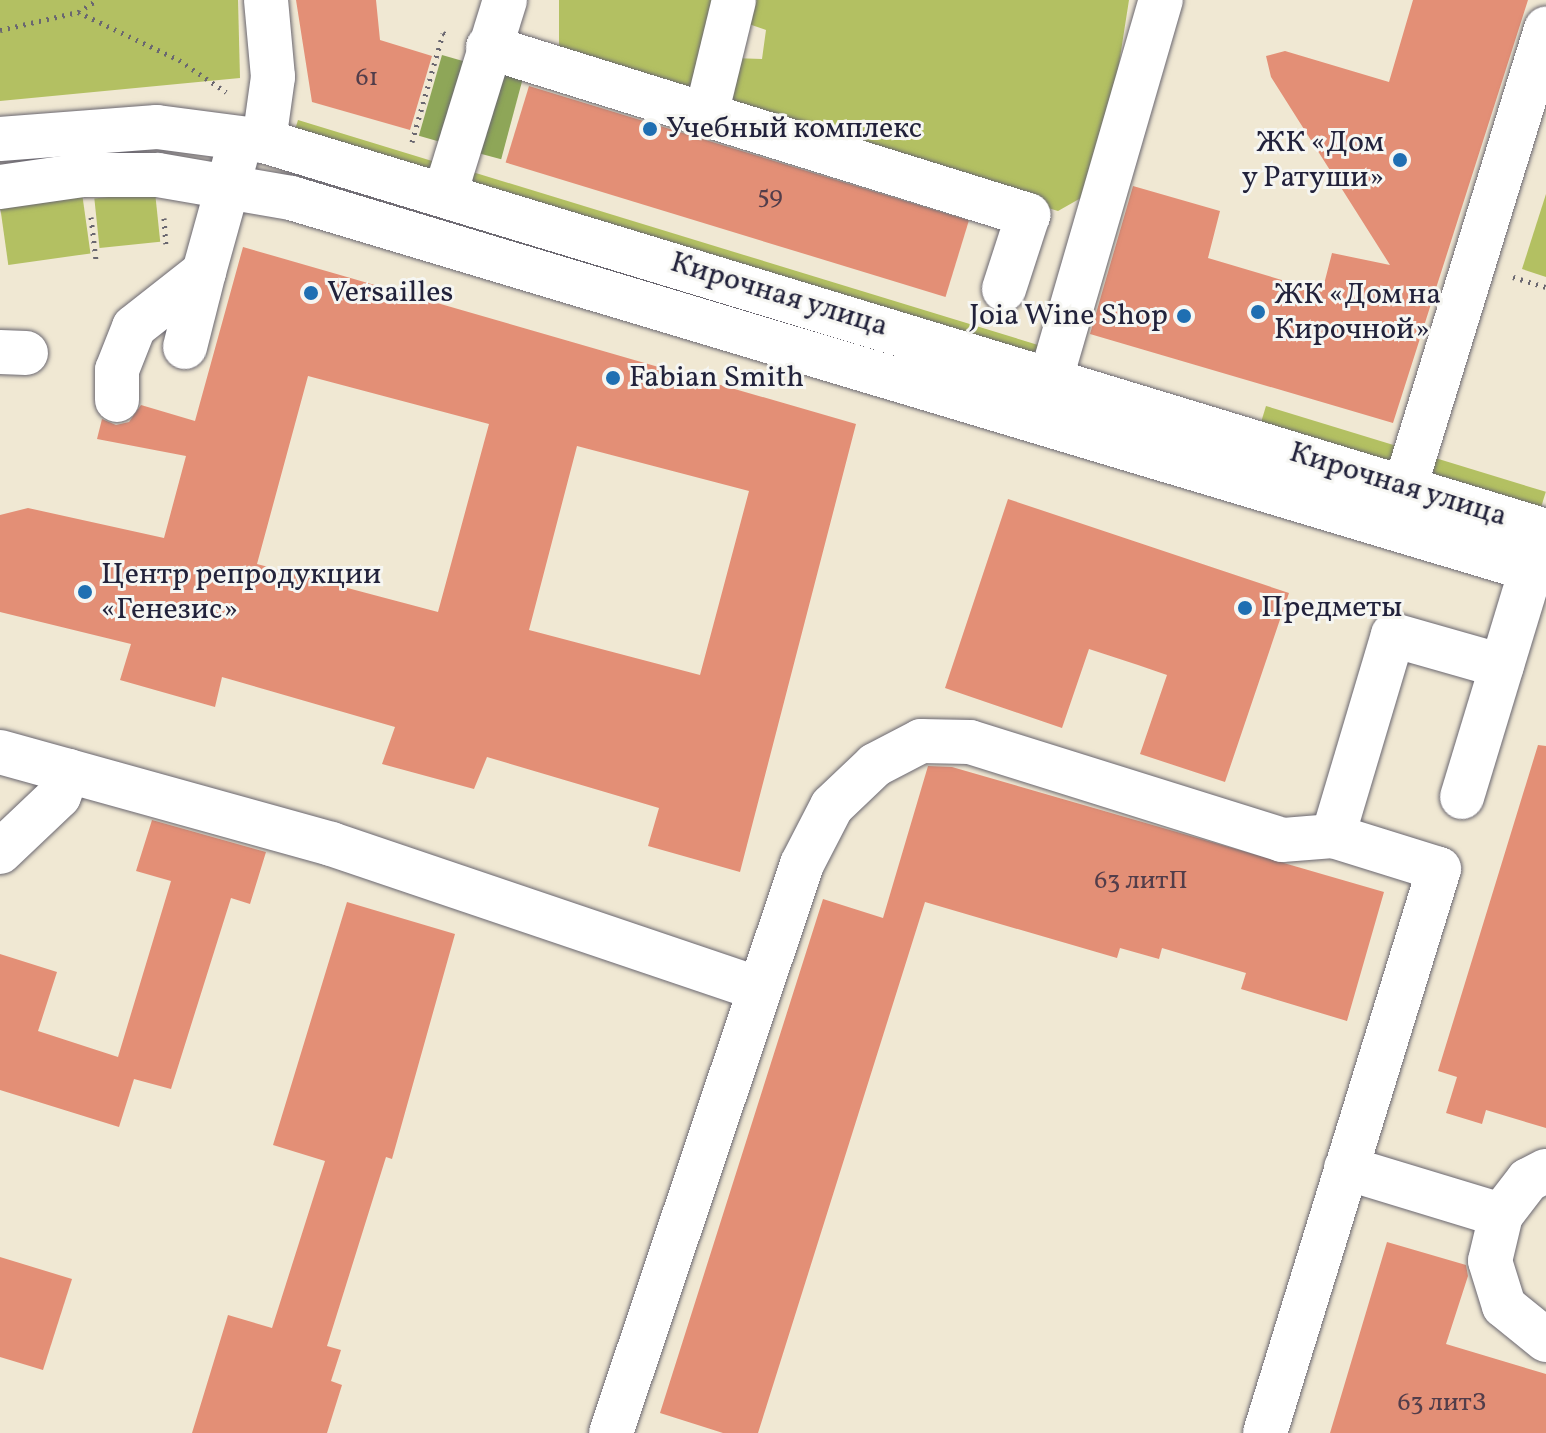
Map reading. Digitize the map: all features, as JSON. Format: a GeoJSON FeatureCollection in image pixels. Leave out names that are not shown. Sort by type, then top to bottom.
{"type":"FeatureCollection","features":[{"type":"Feature","properties":{"kind":"street"},"geometry":{"type":"LineString","coordinates":[[185,347],[229,186],[249,126],[273,77],[266,0]]}},
{"type":"Feature","properties":{"kind":"street"},"geometry":{"type":"LineString","coordinates":[[445,194],[505,0]]}},
{"type":"Feature","properties":{"kind":"street"},"geometry":{"type":"LineString","coordinates":[[706,115],[734,0]]}},
{"type":"Feature","properties":{"kind":"street"},"geometry":{"type":"LineString","coordinates":[[1051,378],[1161,0]]}},
{"type":"Feature","properties":{"kind":"street"},"geometry":{"type":"LineString","coordinates":[[1399,508],[1546,29]]}},
{"type":"Feature","properties":{"kind":"street"},"geometry":{"type":"LineString","coordinates":[[488,47],[1093,235]]}},
{"type":"Feature","properties":{"kind":"street","name":"Кирочная улица"},"geometry":{"type":"LineString","coordinates":[[0,139],[157,127],[249,126],[445,194],[1051,378],[1541,558]]}},
{"type":"Feature","properties":{"kind":"street","name":"Кирочная улица"},"geometry":{"type":"LineString","coordinates":[[0,187],[83,175],[143,175],[229,186],[306,202],[942,393],[1399,508]]}},
{"type":"Feature","properties":{"kind":"street"},"geometry":{"type":"LineString","coordinates":[[1004,289],[1028,215]]}},
{"type":"Feature","properties":{"kind":"street"},"geometry":{"type":"LineString","coordinates":[[126,402],[134,327],[204,272]]}},
{"type":"Feature","properties":{"kind":"street"},"geometry":{"type":"LineString","coordinates":[[942,393],[956,349]]}},
{"type":"Feature","properties":{"kind":"street"},"geometry":{"type":"LineString","coordinates":[[1462,797],[1502,666],[1541,558]]}},
{"type":"Feature","properties":{"kind":"street"},"geometry":{"type":"LineString","coordinates":[[1333,836],[1393,635],[1502,666]]}},
{"type":"Feature","properties":{"kind":"street"},"geometry":{"type":"LineString","coordinates":[[611,1433],[802,864],[832,806],[875,765],[921,741],[970,742],[1282,840],[1333,836],[1439,869],[1265,1433]]}},
{"type":"Feature","properties":{"kind":"street"},"geometry":{"type":"LineString","coordinates":[[0,752],[331,844],[759,989]]}},
{"type":"Feature","properties":{"kind":"street"},"geometry":{"type":"LineString","coordinates":[[0,852],[59,796],[68,771]]}},
{"type":"Feature","properties":{"kind":"street"},"geometry":{"type":"LineString","coordinates":[[1346,1168],[1501,1215]]}},
{"type":"Feature","properties":{"kind":"street"},"geometry":{"type":"LineString","coordinates":[[1546,1171],[1528,1180],[1501,1215],[1490,1261],[1504,1306],[1546,1340]]}},
{"type":"Feature","properties":{"kind":"path"},"geometry":{"type":"LineString","coordinates":[[0,30],[78,12],[97,0]]}},
{"type":"Feature","properties":{"kind":"path"},"geometry":{"type":"LineString","coordinates":[[78,12],[179,60],[249,126]]}},
{"type":"Feature","properties":{"kind":"path"},"geometry":{"type":"LineString","coordinates":[[1508,275],[1546,287]]}},
{"type":"Feature","properties":{"kind":"green space"},"geometry":{"type":"Polygon","coordinates":[[[0,0],[238,0],[240,78],[0,101],[0,0]]]}},
{"type":"Feature","properties":{"kind":"green space"},"geometry":{"type":"Polygon","coordinates":[[[559,0],[725,0],[697,93],[559,51],[559,0]]]}},
{"type":"Feature","properties":{"kind":"green space"},"geometry":{"type":"Polygon","coordinates":[[[744,0],[1129,0],[1108,134],[1088,194],[1058,211],[738,115],[728,106],[733,58],[762,59],[766,30],[740,21],[744,0]]]}},
{"type":"Feature","properties":{"kind":"green space"},"geometry":{"type":"Polygon","coordinates":[[[442,55],[470,63],[447,144],[419,136],[442,55]]]}},
{"type":"Feature","properties":{"kind":"green space"},"geometry":{"type":"Polygon","coordinates":[[[493,70],[523,78],[501,159],[471,151],[493,70]]]}},
{"type":"Feature","properties":{"kind":"green space"},"geometry":{"type":"Polygon","coordinates":[[[298,120],[440,163],[437,173],[295,130],[298,120]]]}},
{"type":"Feature","properties":{"kind":"green space"},"geometry":{"type":"Polygon","coordinates":[[[466,170],[1039,345],[1035,357],[462,181],[466,170]]]}},
{"type":"Feature","properties":{"kind":"green space"},"geometry":{"type":"Polygon","coordinates":[[[155,192],[160,242],[100,248],[94,198],[155,192]]]}},
{"type":"Feature","properties":{"kind":"green space"},"geometry":{"type":"Polygon","coordinates":[[[82,193],[90,253],[8,265],[0,205],[82,193]]]}},
{"type":"Feature","properties":{"kind":"green space"},"geometry":{"type":"Polygon","coordinates":[[[1546,194],[1546,277],[1522,269],[1546,194]]]}},
{"type":"Feature","properties":{"kind":"green space"},"geometry":{"type":"Polygon","coordinates":[[[1266,406],[1401,447],[1396,464],[1261,423],[1266,406]]]}},
{"type":"Feature","properties":{"kind":"green space"},"geometry":{"type":"Polygon","coordinates":[[[1432,457],[1546,492],[1541,508],[1427,473],[1432,457]]]}},
{"type":"Feature","properties":{"kind":"building"},"geometry":{"type":"Polygon","coordinates":[[[296,0],[376,0],[380,40],[432,56],[410,130],[312,102],[296,0]]]}},
{"type":"Feature","properties":{"kind":"building"},"geometry":{"type":"Polygon","coordinates":[[[1413,0],[1528,0],[1393,423],[1090,334],[1133,186],[1220,211],[1208,258],[1322,292],[1332,253],[1390,265],[1271,77],[1266,56],[1285,51],[1389,82],[1413,0]]]}},
{"type":"Feature","properties":{"kind":"building"},"geometry":{"type":"Polygon","coordinates":[[[529,86],[969,220],[946,297],[506,163],[529,86]]]}},
{"type":"Feature","properties":{"kind":"building"},"geometry":{"type":"Polygon","coordinates":[[[243,247],[856,424],[740,872],[648,846],[659,808],[487,757],[474,789],[382,764],[395,727],[222,677],[215,707],[120,680],[131,644],[0,612],[0,515],[28,508],[164,538],[186,456],[97,439],[102,419],[116,425],[129,422],[141,405],[195,421],[243,247]],[[308,376],[257,564],[438,612],[489,424],[308,376]],[[577,446],[529,630],[700,675],[749,491],[577,446]]]}},
{"type":"Feature","properties":{"kind":"building"},"geometry":{"type":"Polygon","coordinates":[[[1008,499],[1289,593],[1225,782],[1140,754],[1167,675],[1138,665],[1089,649],[1062,728],[945,688],[1008,499]]]}},
{"type":"Feature","properties":{"kind":"building"},"geometry":{"type":"Polygon","coordinates":[[[1538,745],[1546,746],[1546,1128],[1486,1110],[1482,1124],[1446,1113],[1457,1077],[1438,1071],[1538,745]]]}},
{"type":"Feature","properties":{"kind":"building"},"geometry":{"type":"Polygon","coordinates":[[[928,766],[952,767],[1384,892],[1347,1021],[1241,989],[1246,973],[1162,948],[1159,959],[1120,948],[1117,958],[925,902],[758,1433],[723,1433],[660,1413],[823,899],[883,918],[928,766]]]}},
{"type":"Feature","properties":{"kind":"building"},"geometry":{"type":"Polygon","coordinates":[[[152,820],[266,852],[250,904],[231,898],[171,1089],[134,1079],[119,1127],[0,1090],[0,954],[57,972],[38,1031],[118,1057],[171,881],[136,871],[152,820]]]}},
{"type":"Feature","properties":{"kind":"building"},"geometry":{"type":"Polygon","coordinates":[[[347,902],[455,934],[392,1159],[386,1157],[327,1346],[341,1350],[331,1381],[342,1385],[327,1433],[192,1433],[228,1315],[272,1328],[325,1161],[273,1145],[347,902]]]}},
{"type":"Feature","properties":{"kind":"building"},"geometry":{"type":"Polygon","coordinates":[[[1387,1242],[1466,1265],[1468,1276],[1446,1344],[1546,1374],[1546,1433],[1330,1433],[1387,1242]]]}},
{"type":"Feature","properties":{"kind":"building"},"geometry":{"type":"Polygon","coordinates":[[[0,1257],[72,1279],[43,1370],[0,1357],[0,1257]]]}},
{"type":"Feature","properties":{"kind":"place","name":"Учебный комплекс"},"geometry":{"type":"Point","coordinates":[650,129]}},
{"type":"Feature","properties":{"kind":"place","name":"ЖК «Дом у Ратуши»"},"geometry":{"type":"Point","coordinates":[1400,160]}},
{"type":"Feature","properties":{"kind":"place","name":"Versailles"},"geometry":{"type":"Point","coordinates":[311,293]}},
{"type":"Feature","properties":{"kind":"place","name":"ЖК «Дом на Кирочной»"},"geometry":{"type":"Point","coordinates":[1258,312]}},
{"type":"Feature","properties":{"kind":"place","name":"Joia Wine Shop"},"geometry":{"type":"Point","coordinates":[1184,316]}},
{"type":"Feature","properties":{"kind":"place","name":"Fabian Smith"},"geometry":{"type":"Point","coordinates":[613,378]}},
{"type":"Feature","properties":{"kind":"place","name":"Центр репродукции «Генезис»"},"geometry":{"type":"Point","coordinates":[85,592]}},
{"type":"Feature","properties":{"kind":"place","name":"Предметы"},"geometry":{"type":"Point","coordinates":[1245,608]}}]}
